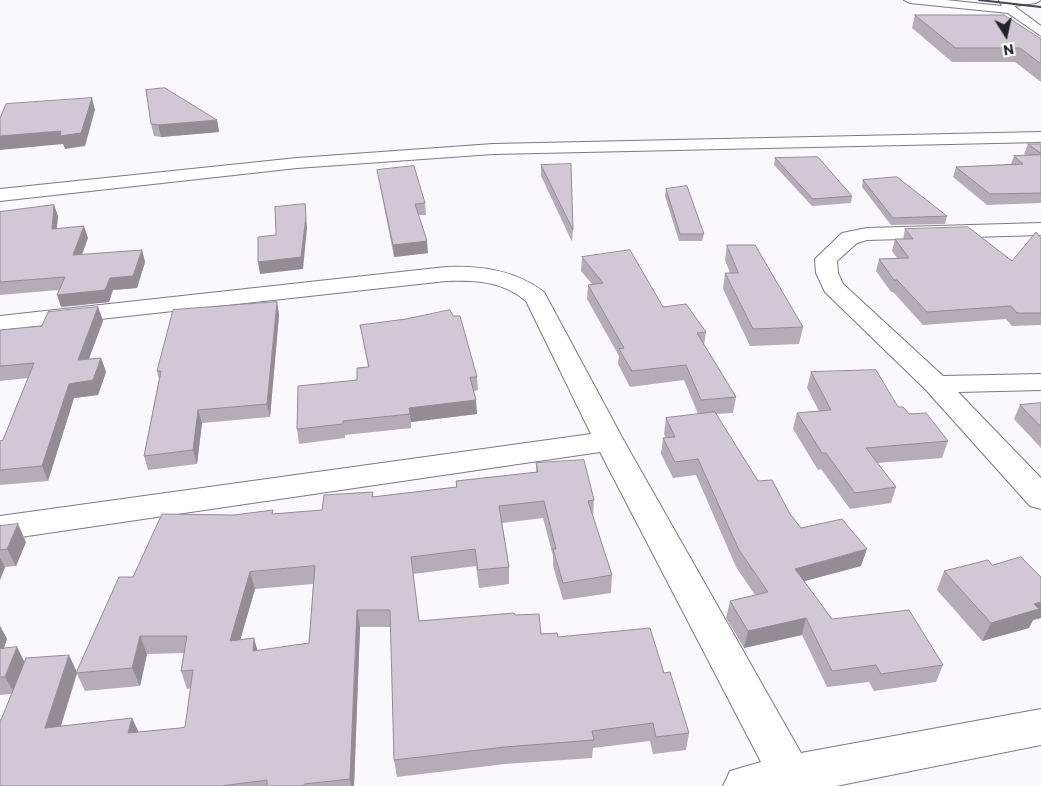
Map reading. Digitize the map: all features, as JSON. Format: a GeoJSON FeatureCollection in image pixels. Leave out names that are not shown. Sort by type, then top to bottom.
{"type":"FeatureCollection","features":[{"type":"Feature","properties":{"kind":"street"},"geometry":{"type":"LineString","coordinates":[[910,0],[1008,4],[1038,0]]}},
{"type":"Feature","properties":{"kind":"street"},"geometry":{"type":"LineString","coordinates":[[1008,4],[1041,32]]}},
{"type":"Feature","properties":{"kind":"street"},"geometry":{"type":"LineString","coordinates":[[0,195],[296,163],[492,149],[1041,137]]}},
{"type":"Feature","properties":{"kind":"street"},"geometry":{"type":"LineString","coordinates":[[1041,229],[893,231],[867,234],[850,238],[826,259],[827,273],[833,287],[936,384],[1041,498]]}},
{"type":"Feature","properties":{"kind":"street"},"geometry":{"type":"LineString","coordinates":[[0,323],[446,274],[475,273],[518,283],[536,297],[609,441],[790,775]]}},
{"type":"Feature","properties":{"kind":"street"},"geometry":{"type":"LineString","coordinates":[[936,384],[1041,382]]}},
{"type":"Feature","properties":{"kind":"street"},"geometry":{"type":"LineString","coordinates":[[0,528],[609,441]]}},
{"type":"Feature","properties":{"kind":"street"},"geometry":{"type":"LineString","coordinates":[[745,786],[790,775],[1041,727]]}},
{"type":"Feature","properties":{"kind":"building"},"geometry":{"type":"Polygon","coordinates":[[[915,15],[1004,15],[1041,39],[1041,64],[1020,48],[956,48],[915,15]]]}},
{"type":"Feature","properties":{"kind":"building"},"geometry":{"type":"Polygon","coordinates":[[[165,88],[217,120],[151,124],[146,90],[165,88]]]}},
{"type":"Feature","properties":{"kind":"building"},"geometry":{"type":"Polygon","coordinates":[[[92,98],[81,133],[60,136],[61,131],[0,136],[0,118],[6,104],[92,98]]]}},
{"type":"Feature","properties":{"kind":"building"},"geometry":{"type":"Polygon","coordinates":[[[1028,144],[1041,144],[1041,153],[1028,144]]]}},
{"type":"Feature","properties":{"kind":"building"},"geometry":{"type":"Polygon","coordinates":[[[1041,155],[1041,193],[990,194],[956,167],[1023,164],[1014,156],[1041,155]]]}},
{"type":"Feature","properties":{"kind":"building"},"geometry":{"type":"Polygon","coordinates":[[[818,157],[852,196],[813,199],[775,158],[818,157]]]}},
{"type":"Feature","properties":{"kind":"building"},"geometry":{"type":"Polygon","coordinates":[[[571,164],[573,230],[541,165],[571,164]]]}},
{"type":"Feature","properties":{"kind":"building"},"geometry":{"type":"Polygon","coordinates":[[[414,166],[425,203],[415,204],[427,241],[393,245],[377,170],[414,166]]]}},
{"type":"Feature","properties":{"kind":"building"},"geometry":{"type":"Polygon","coordinates":[[[897,177],[947,216],[893,218],[863,180],[897,177]]]}},
{"type":"Feature","properties":{"kind":"building"},"geometry":{"type":"Polygon","coordinates":[[[687,186],[704,234],[680,234],[666,189],[687,186]]]}},
{"type":"Feature","properties":{"kind":"building"},"geometry":{"type":"Polygon","coordinates":[[[305,204],[306,217],[301,257],[258,262],[258,237],[276,235],[275,207],[305,204]]]}},
{"type":"Feature","properties":{"kind":"building"},"geometry":{"type":"Polygon","coordinates":[[[54,205],[52,229],[84,226],[73,255],[142,250],[133,276],[110,278],[105,290],[57,295],[65,277],[0,282],[0,212],[54,205]]]}},
{"type":"Feature","properties":{"kind":"building"},"geometry":{"type":"Polygon","coordinates":[[[968,227],[1012,261],[1036,232],[1041,238],[1041,313],[1017,313],[1011,306],[927,312],[897,280],[894,280],[879,259],[909,258],[895,239],[913,239],[905,229],[968,227]]]}},
{"type":"Feature","properties":{"kind":"building"},"geometry":{"type":"Polygon","coordinates":[[[727,245],[755,245],[803,327],[753,329],[725,273],[738,273],[727,245]]]}},
{"type":"Feature","properties":{"kind":"building"},"geometry":{"type":"Polygon","coordinates":[[[630,250],[663,307],[686,304],[706,332],[697,333],[736,397],[701,400],[686,365],[632,371],[619,349],[624,348],[588,285],[603,283],[582,257],[630,250]]]}},
{"type":"Feature","properties":{"kind":"building"},"geometry":{"type":"Polygon","coordinates":[[[277,302],[267,404],[198,410],[193,450],[144,456],[161,371],[157,371],[173,310],[277,302]]]}},
{"type":"Feature","properties":{"kind":"building"},"geometry":{"type":"Polygon","coordinates":[[[98,307],[78,360],[101,358],[93,380],[69,384],[42,466],[0,470],[0,441],[3,440],[34,363],[0,366],[0,330],[42,326],[48,312],[98,307]]]}},
{"type":"Feature","properties":{"kind":"building"},"geometry":{"type":"Polygon","coordinates":[[[450,310],[453,316],[460,316],[477,377],[470,377],[476,400],[409,408],[410,414],[343,421],[343,424],[297,429],[298,386],[357,380],[357,368],[369,367],[360,325],[406,319],[450,310]]]}},
{"type":"Feature","properties":{"kind":"building"},"geometry":{"type":"Polygon","coordinates":[[[876,370],[898,407],[903,407],[909,414],[926,413],[948,441],[866,448],[896,487],[855,493],[826,453],[822,453],[797,413],[831,410],[811,372],[876,370]]]}},
{"type":"Feature","properties":{"kind":"building"},"geometry":{"type":"Polygon","coordinates":[[[1041,403],[1041,427],[1020,405],[1041,403]]]}},
{"type":"Feature","properties":{"kind":"building"},"geometry":{"type":"Polygon","coordinates":[[[715,412],[758,481],[772,480],[790,514],[801,528],[842,519],[867,549],[795,569],[832,619],[909,610],[943,665],[881,674],[876,665],[832,671],[806,618],[748,631],[730,601],[768,592],[739,550],[698,459],[675,462],[663,438],[675,437],[666,418],[715,412]]]}},
{"type":"Feature","properties":{"kind":"building"},"geometry":{"type":"Polygon","coordinates":[[[584,460],[594,500],[588,501],[612,575],[563,583],[553,549],[556,549],[544,501],[499,506],[509,567],[478,570],[475,549],[411,557],[419,621],[514,613],[515,615],[539,614],[541,634],[557,633],[558,637],[650,628],[664,673],[670,672],[689,733],[656,737],[653,723],[592,731],[594,740],[505,747],[394,760],[390,610],[357,610],[350,779],[304,784],[304,786],[267,786],[267,780],[221,786],[0,786],[0,720],[26,658],[69,655],[45,728],[132,718],[128,733],[185,727],[193,670],[181,671],[187,636],[140,636],[132,668],[76,673],[119,577],[133,577],[162,514],[234,515],[273,510],[272,514],[322,510],[324,495],[373,492],[372,497],[457,487],[456,481],[538,472],[536,463],[584,460]],[[315,566],[250,572],[230,641],[254,638],[253,651],[309,643],[315,566]]]}},
{"type":"Feature","properties":{"kind":"building"},"geometry":{"type":"Polygon","coordinates":[[[18,524],[7,549],[0,550],[0,526],[18,524]]]}},
{"type":"Feature","properties":{"kind":"building"},"geometry":{"type":"Polygon","coordinates":[[[1021,557],[1041,577],[1041,602],[1034,604],[1039,609],[991,623],[944,571],[988,560],[992,565],[1021,557]]]}},
{"type":"Feature","properties":{"kind":"building"},"geometry":{"type":"Polygon","coordinates":[[[17,647],[5,677],[0,677],[0,649],[17,647]]]}},
{"type":"Feature","properties":{"kind":"railway"},"geometry":{"type":"LineString","coordinates":[[979,0],[1041,7]]}}]}
